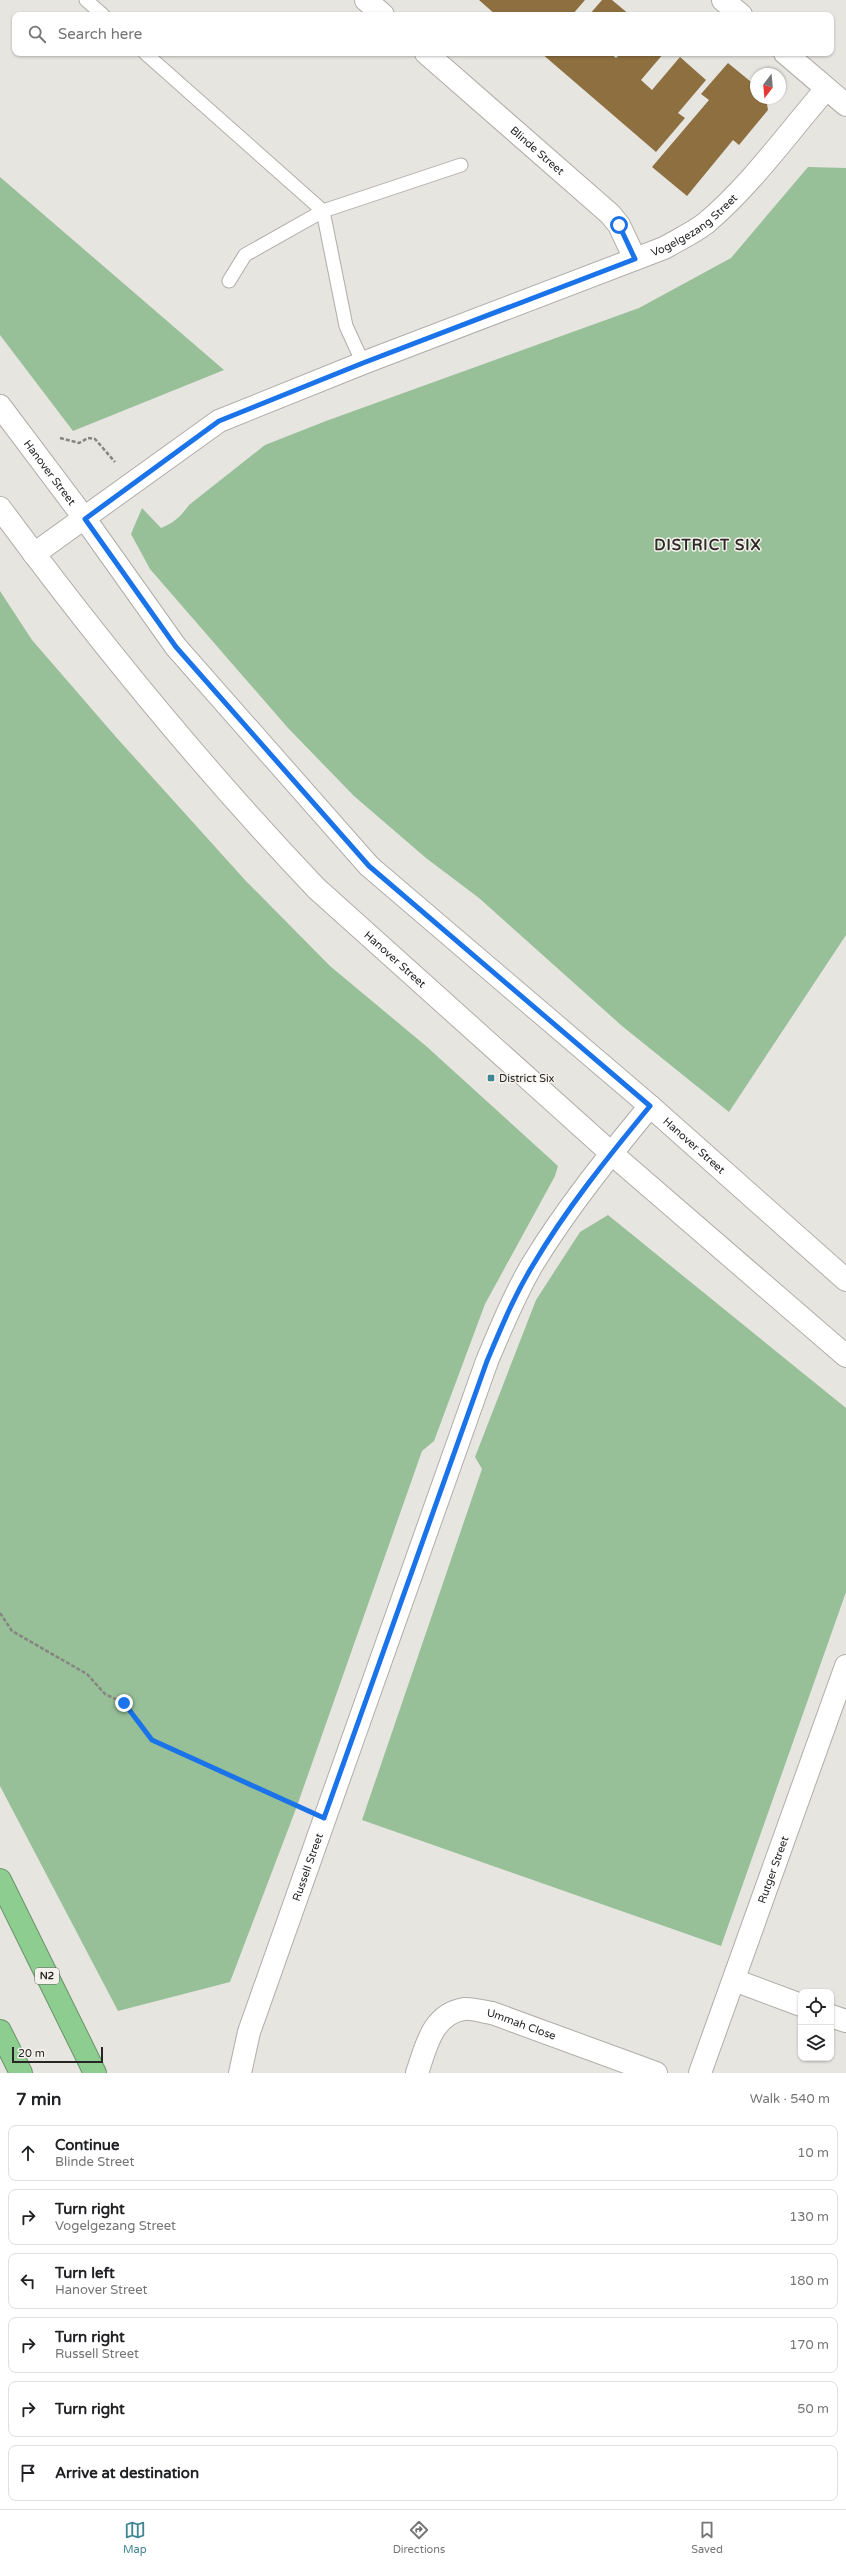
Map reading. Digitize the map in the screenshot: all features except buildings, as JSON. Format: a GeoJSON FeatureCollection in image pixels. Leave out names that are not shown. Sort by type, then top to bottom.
{"type":"FeatureCollection","features":[{"type":"Feature","properties":{"kind":"highway","name":"N2"},"geometry":{"type":"LineString","coordinates":[[0,1880],[95,2073]]}},
{"type":"Feature","properties":{"kind":"highway"},"geometry":{"type":"LineString","coordinates":[[0,2031],[21,2073]]}},
{"type":"Feature","properties":{"kind":"street"},"geometry":{"type":"LineString","coordinates":[[366,0],[380,12]]}},
{"type":"Feature","properties":{"kind":"street"},"geometry":{"type":"LineString","coordinates":[[723,0],[737,12]]}},
{"type":"Feature","properties":{"kind":"street","name":"Blinde Street"},"geometry":{"type":"LineString","coordinates":[[429,56],[610,214],[619,225],[635,259]]}},
{"type":"Feature","properties":{"kind":"street"},"geometry":{"type":"LineString","coordinates":[[789,56],[846,104]]}},
{"type":"Feature","properties":{"kind":"street","name":"Vogelgezang Street"},"geometry":{"type":"LineString","coordinates":[[34,554],[85,519],[219,421],[363,363],[664,248],[705,223],[739,191],[826,88]]}},
{"type":"Feature","properties":{"kind":"street","name":"Hanover Street"},"geometry":{"type":"LineString","coordinates":[[0,406],[85,519],[176,647],[369,866],[650,1106],[846,1280]]}},
{"type":"Feature","properties":{"kind":"street","name":"Hanover Street"},"geometry":{"type":"LineString","coordinates":[[0,508],[139,690],[272,842],[316,888],[611,1153],[846,1356]]}},
{"type":"Feature","properties":{"kind":"street","name":"Russell Street"},"geometry":{"type":"LineString","coordinates":[[240,2073],[249,2032],[324,1818],[487,1361],[508,1310],[533,1265],[611,1153],[650,1106]]}},
{"type":"Feature","properties":{"kind":"street","name":"Rutger Street"},"geometry":{"type":"LineString","coordinates":[[700,2073],[846,1666]]}},
{"type":"Feature","properties":{"kind":"street"},"geometry":{"type":"LineString","coordinates":[[734,1980],[798,2004]]}},
{"type":"Feature","properties":{"kind":"street","name":"Ummah Close"},"geometry":{"type":"LineString","coordinates":[[417,2073],[426,2044],[439,2021],[464,2009],[492,2013],[656,2073]]}},
{"type":"Feature","properties":{"kind":"street"},"geometry":{"type":"LineString","coordinates":[[834,2017],[846,2021]]}},
{"type":"Feature","properties":{"kind":"lane"},"geometry":{"type":"LineString","coordinates":[[86,0],[100,12]]}},
{"type":"Feature","properties":{"kind":"lane"},"geometry":{"type":"LineString","coordinates":[[148,56],[323,212],[346,326],[363,363]]}},
{"type":"Feature","properties":{"kind":"lane"},"geometry":{"type":"LineString","coordinates":[[229,281],[245,255],[323,212],[461,165]]}},
{"type":"Feature","properties":{"kind":"path"},"geometry":{"type":"LineString","coordinates":[[53,437],[79,443],[88,438],[95,439],[117,464]]}},
{"type":"Feature","properties":{"kind":"path"},"geometry":{"type":"LineString","coordinates":[[0,1613],[12,1631],[87,1674],[106,1694],[124,1703],[152,1740],[324,1818]]}},
{"type":"Feature","properties":{"kind":"green space"},"geometry":{"type":"Polygon","coordinates":[[[808,167],[846,168],[846,935],[729,1112],[622,1026],[479,898],[426,858],[354,796],[288,728],[150,569],[131,534],[142,508],[161,528],[170,524],[183,513],[189,505],[265,445],[326,421],[639,308],[731,258],[808,167]]]}},
{"type":"Feature","properties":{"kind":"green space"},"geometry":{"type":"Polygon","coordinates":[[[0,177],[224,370],[73,431],[0,335],[0,177]]]}},
{"type":"Feature","properties":{"kind":"green space"},"geometry":{"type":"Polygon","coordinates":[[[0,591],[32,640],[116,737],[245,880],[330,966],[426,1046],[558,1166],[555,1176],[485,1304],[434,1441],[422,1451],[297,1806],[230,1982],[118,2011],[0,1786],[0,591]]]}},
{"type":"Feature","properties":{"kind":"green space"},"geometry":{"type":"Polygon","coordinates":[[[608,1215],[846,1408],[846,1592],[721,1946],[362,1820],[482,1469],[475,1457],[536,1300],[580,1232],[608,1215]]]}},
{"type":"Feature","properties":{"kind":"place","name":"District Six"},"geometry":{"type":"Point","coordinates":[491,1078]}},
{"type":"Feature","properties":{"kind":"district","name":"DISTRICT SIX"},"geometry":{"type":"Point","coordinates":[708,545]}},
{"type":"Feature","properties":{"kind":"route"},"geometry":{"type":"LineString","coordinates":[[124,1703],[152,1740],[268,1794],[324,1818],[487,1361],[508,1310],[533,1265],[583,1192],[611,1153],[650,1106],[369,866],[176,647],[85,519],[219,421],[243,410],[363,363],[635,259],[619,225]]}}]}
